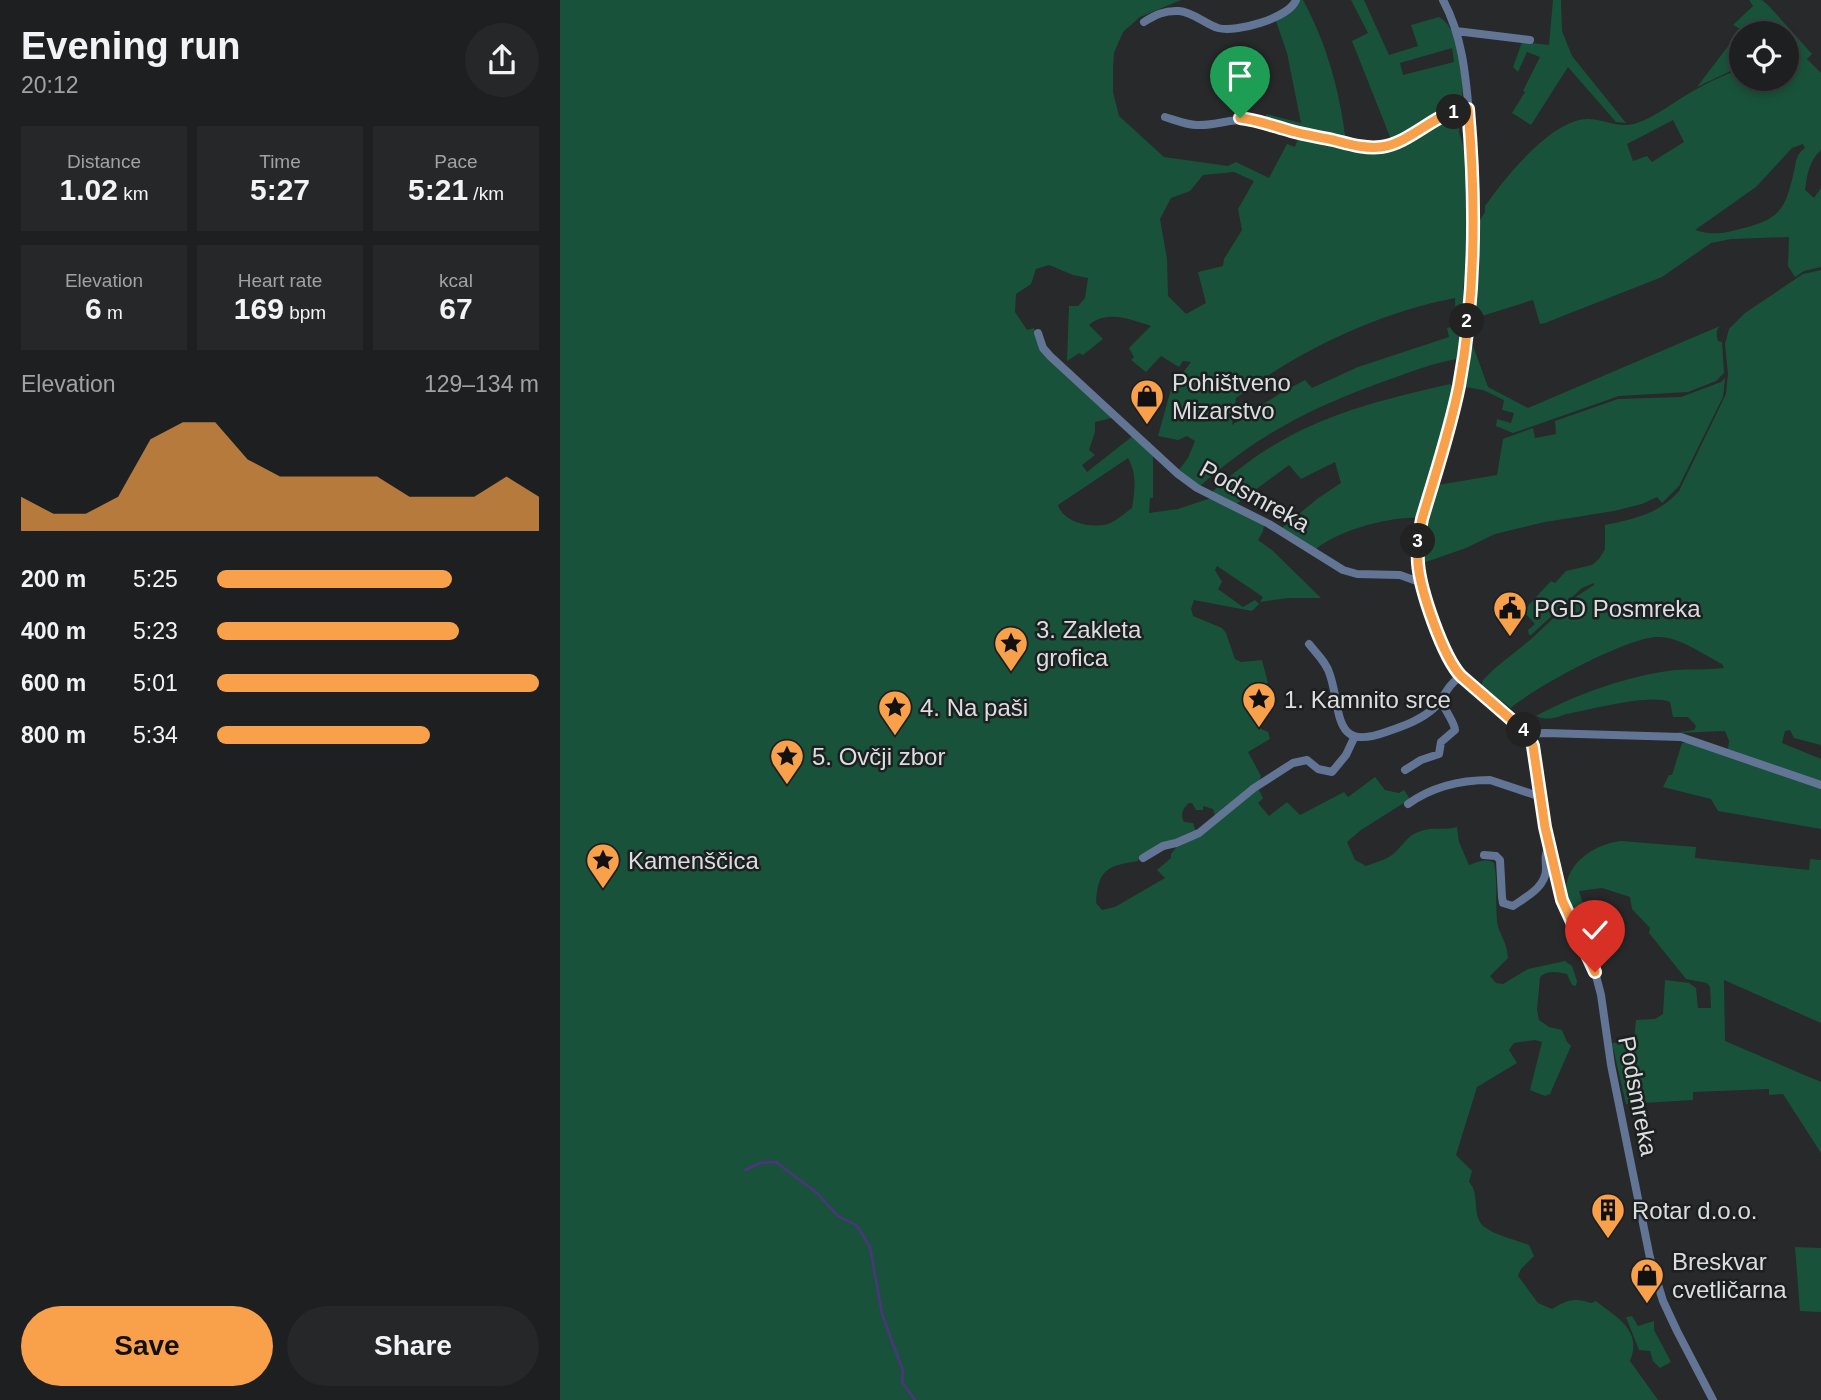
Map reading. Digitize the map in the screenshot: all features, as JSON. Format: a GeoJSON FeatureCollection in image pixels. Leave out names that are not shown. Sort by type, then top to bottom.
{"type":"FeatureCollection","features":[{"type":"Feature","properties":{"kind":"street"},"geometry":{"type":"LineString","coordinates":[[1144,22],[1158,13],[1183,11],[1226,30],[1272,19],[1294,5],[1296,0]]}},
{"type":"Feature","properties":{"kind":"street"},"geometry":{"type":"LineString","coordinates":[[1443,0],[1464,58],[1475,215],[1466,344],[1459,387],[1418,540],[1418,567],[1442,643],[1461,676],[1528,734],[1681,737],[1821,785]]}},
{"type":"Feature","properties":{"kind":"street"},"geometry":{"type":"LineString","coordinates":[[1456,31],[1530,40]]}},
{"type":"Feature","properties":{"kind":"street"},"geometry":{"type":"LineString","coordinates":[[1165,117],[1197,125],[1240,118],[1259,120],[1291,131],[1358,146],[1380,147],[1403,141],[1460,109],[1468,109]]}},
{"type":"Feature","properties":{"kind":"street","name":"Podsmreka"},"geometry":{"type":"LineString","coordinates":[[1038,333],[1043,348],[1050,356],[1178,474],[1197,488],[1269,524],[1343,570],[1357,574],[1400,575],[1422,583]]}},
{"type":"Feature","properties":{"kind":"street"},"geometry":{"type":"LineString","coordinates":[[1309,644],[1330,673],[1342,724],[1354,738],[1376,736],[1403,726],[1435,708],[1447,688],[1461,676]]}},
{"type":"Feature","properties":{"kind":"street"},"geometry":{"type":"LineString","coordinates":[[1405,770],[1421,760],[1439,754],[1441,742],[1455,730],[1441,700]]}},
{"type":"Feature","properties":{"kind":"street","name":"Podsmreka"},"geometry":{"type":"LineString","coordinates":[[1528,734],[1533,746],[1549,847],[1562,900],[1598,982],[1611,1065],[1650,1258],[1663,1301],[1676,1331],[1713,1400]]}},
{"type":"Feature","properties":{"kind":"street"},"geometry":{"type":"LineString","coordinates":[[1143,858],[1163,846],[1199,833],[1254,788],[1293,763],[1307,760],[1318,769],[1332,772],[1346,755],[1354,738]]}},
{"type":"Feature","properties":{"kind":"street"},"geometry":{"type":"LineString","coordinates":[[1408,804],[1426,791],[1437,787],[1482,780],[1490,780],[1541,797]]}},
{"type":"Feature","properties":{"kind":"street"},"geometry":{"type":"LineString","coordinates":[[1484,855],[1496,856],[1500,860],[1503,903],[1513,906],[1543,882],[1549,847]]}},
{"type":"Feature","properties":{"kind":"green space"},"geometry":{"type":"Polygon","coordinates":[[[560,0],[1181,0],[1140,17],[1123,32],[1114,53],[1113,67],[1113,92],[1119,116],[1164,157],[1228,166],[1236,162],[1269,178],[1287,144],[1295,147],[1299,135],[1372,150],[1396,145],[1451,116],[1459,119],[1459,132],[1466,156],[1468,206],[1457,359],[1385,381],[1309,412],[1264,437],[1199,487],[1178,471],[1188,458],[1195,441],[1187,436],[1178,440],[1158,436],[1171,389],[1191,362],[1183,361],[1179,367],[1161,356],[1146,372],[1131,360],[1134,357],[1129,348],[1151,326],[1111,317],[1096,320],[1089,325],[1103,339],[1083,355],[1079,353],[1067,361],[1069,306],[1078,306],[1085,298],[1088,278],[1049,265],[1036,269],[1031,284],[1016,294],[1015,312],[1027,330],[1034,328],[1041,349],[1112,415],[1112,418],[1095,422],[1089,450],[1095,455],[1082,465],[1087,472],[1134,435],[1153,454],[1153,498],[1150,498],[1149,513],[1178,509],[1211,498],[1218,501],[1264,524],[1258,540],[1321,598],[1288,598],[1260,602],[1263,597],[1217,566],[1215,570],[1222,582],[1218,589],[1243,607],[1255,600],[1259,604],[1252,611],[1194,600],[1191,609],[1193,616],[1222,628],[1235,659],[1241,662],[1262,660],[1268,683],[1253,686],[1250,700],[1258,714],[1261,729],[1268,732],[1270,739],[1248,752],[1261,776],[1259,782],[1215,816],[1213,809],[1203,806],[1203,810],[1196,810],[1192,803],[1189,803],[1182,816],[1184,822],[1193,823],[1196,832],[1159,845],[1140,855],[1138,861],[1106,871],[1099,883],[1096,903],[1102,910],[1115,907],[1165,878],[1157,870],[1171,858],[1179,844],[1200,835],[1258,788],[1263,798],[1258,803],[1269,816],[1287,802],[1300,815],[1344,792],[1348,797],[1375,777],[1385,790],[1399,793],[1404,790],[1410,799],[1347,842],[1355,860],[1366,866],[1392,855],[1418,832],[1457,827],[1459,842],[1469,865],[1485,860],[1494,863],[1496,913],[1508,958],[1490,976],[1496,983],[1503,984],[1528,969],[1565,961],[1572,966],[1577,981],[1576,986],[1572,985],[1567,974],[1556,972],[1540,977],[1537,1010],[1539,1020],[1549,1027],[1562,1030],[1571,1046],[1550,1094],[1545,1096],[1530,1090],[1542,1042],[1535,1040],[1514,1043],[1509,1050],[1517,1063],[1477,1087],[1456,1155],[1472,1171],[1469,1182],[1473,1187],[1478,1218],[1486,1228],[1529,1245],[1534,1256],[1518,1276],[1538,1303],[1552,1309],[1571,1300],[1591,1303],[1596,1301],[1625,1325],[1633,1340],[1630,1361],[1658,1400],[560,1400],[560,0]],[[1234,172],[1203,175],[1190,191],[1171,198],[1160,219],[1167,259],[1168,296],[1186,314],[1206,303],[1198,272],[1223,266],[1224,259],[1242,230],[1238,209],[1254,181],[1234,172]],[[1455,298],[1368,324],[1286,364],[1236,398],[1232,425],[1305,380],[1312,388],[1358,367],[1449,337],[1447,328],[1456,326],[1455,298]],[[1128,458],[1058,505],[1066,516],[1086,525],[1108,524],[1117,519],[1132,508],[1134,476],[1128,458]]]}},
{"type":"Feature","properties":{"kind":"green space"},"geometry":{"type":"Polygon","coordinates":[[[1299,0],[1303,0],[1326,51],[1346,142],[1267,123],[1266,114],[1301,123],[1287,53],[1276,21],[1299,0]]]}},
{"type":"Feature","properties":{"kind":"green space"},"geometry":{"type":"Polygon","coordinates":[[[1351,0],[1364,0],[1389,55],[1418,46],[1411,25],[1439,17],[1452,32],[1456,43],[1461,69],[1462,102],[1392,142],[1352,41],[1368,33],[1351,0]],[[1452,48],[1400,63],[1403,75],[1454,62],[1452,48]]]}},
{"type":"Feature","properties":{"kind":"green space"},"geometry":{"type":"Polygon","coordinates":[[[1553,0],[1561,0],[1562,31],[1572,56],[1626,123],[1616,122],[1568,67],[1531,125],[1512,113],[1525,92],[1523,91],[1540,57],[1527,52],[1518,72],[1513,67],[1522,42],[1549,45],[1553,0]]]}},
{"type":"Feature","properties":{"kind":"green space"},"geometry":{"type":"Polygon","coordinates":[[[1749,0],[1762,0],[1782,21],[1737,21],[1753,6],[1749,0]]]}},
{"type":"Feature","properties":{"kind":"green space"},"geometry":{"type":"Polygon","coordinates":[[[1799,39],[1812,54],[1807,59],[1821,73],[1821,150],[1811,164],[1805,190],[1814,198],[1821,188],[1821,267],[1804,271],[1795,277],[1788,266],[1789,237],[1731,239],[1711,243],[1662,277],[1545,323],[1540,324],[1533,300],[1472,319],[1479,222],[1485,212],[1485,206],[1504,180],[1531,152],[1560,128],[1575,121],[1589,119],[1631,125],[1657,114],[1707,83],[1728,74],[1729,91],[1799,91],[1799,39]],[[1673,120],[1627,144],[1633,161],[1647,156],[1652,162],[1684,142],[1673,120]],[[1803,144],[1792,148],[1756,187],[1695,230],[1714,233],[1731,231],[1768,220],[1781,208],[1797,159],[1805,148],[1803,144]]]}},
{"type":"Feature","properties":{"kind":"green space"},"geometry":{"type":"Polygon","coordinates":[[[1729,45],[1729,72],[1697,87],[1729,45]]]}},
{"type":"Feature","properties":{"kind":"green space"},"geometry":{"type":"Polygon","coordinates":[[[1821,270],[1821,745],[1794,738],[1790,730],[1785,731],[1782,743],[1821,759],[1821,782],[1728,749],[1729,741],[1725,731],[1674,733],[1694,730],[1696,726],[1688,717],[1673,717],[1670,702],[1649,700],[1620,703],[1551,718],[1536,716],[1586,693],[1639,676],[1675,670],[1724,668],[1722,664],[1674,640],[1657,637],[1625,645],[1559,677],[1511,708],[1481,687],[1483,680],[1494,669],[1577,596],[1594,585],[1582,588],[1529,635],[1528,630],[1535,624],[1523,611],[1551,581],[1555,583],[1566,571],[1592,565],[1599,559],[1605,549],[1605,525],[1636,518],[1654,510],[1679,491],[1726,394],[1728,374],[1725,344],[1729,329],[1745,313],[1803,274],[1821,270]]]}},
{"type":"Feature","properties":{"kind":"green space"},"geometry":{"type":"Polygon","coordinates":[[[1720,326],[1717,335],[1718,341],[1722,342],[1724,373],[1716,381],[1688,392],[1619,396],[1513,433],[1496,426],[1497,419],[1511,423],[1514,413],[1502,410],[1504,400],[1483,390],[1465,387],[1470,348],[1473,346],[1488,387],[1528,408],[1720,326]]]}},
{"type":"Feature","properties":{"kind":"green space"},"geometry":{"type":"Polygon","coordinates":[[[1725,378],[1723,397],[1679,486],[1662,503],[1657,497],[1614,511],[1545,522],[1495,534],[1466,548],[1423,563],[1422,539],[1438,485],[1497,475],[1503,439],[1533,428],[1535,438],[1556,434],[1555,421],[1618,399],[1681,397],[1725,378]]]}},
{"type":"Feature","properties":{"kind":"green space"},"geometry":{"type":"Polygon","coordinates":[[[1450,384],[1453,386],[1444,427],[1417,518],[1363,526],[1335,537],[1315,550],[1282,528],[1341,483],[1335,462],[1301,479],[1289,465],[1235,505],[1211,493],[1266,450],[1322,421],[1383,401],[1450,384]]]}},
{"type":"Feature","properties":{"kind":"green space"},"geometry":{"type":"Polygon","coordinates":[[[1682,743],[1694,743],[1821,788],[1821,829],[1718,811],[1711,799],[1663,787],[1669,775],[1672,775],[1682,743]]]}},
{"type":"Feature","properties":{"kind":"green space"},"geometry":{"type":"Polygon","coordinates":[[[1621,841],[1696,847],[1695,858],[1809,870],[1810,859],[1821,860],[1821,1023],[1724,980],[1725,1041],[1821,1082],[1821,1153],[1783,1094],[1769,1095],[1769,1089],[1693,1092],[1693,1100],[1626,1104],[1612,1043],[1634,1041],[1636,1020],[1655,1019],[1663,1014],[1665,980],[1689,983],[1696,988],[1698,1008],[1711,1008],[1710,987],[1707,983],[1686,979],[1649,933],[1650,928],[1632,909],[1630,897],[1602,888],[1579,891],[1586,914],[1572,915],[1566,891],[1572,870],[1593,850],[1621,841]]]}},
{"type":"Feature","properties":{"kind":"green space"},"geometry":{"type":"Polygon","coordinates":[[[1795,1247],[1821,1248],[1821,1312],[1800,1311],[1795,1247]]]}},
{"type":"Feature","properties":{"kind":"green space"},"geometry":{"type":"Polygon","coordinates":[[[1632,1316],[1638,1326],[1654,1321],[1654,1330],[1671,1362],[1660,1368],[1653,1361],[1650,1351],[1639,1350],[1626,1317],[1632,1316]]]}},
{"type":"Feature","properties":{"kind":"waterway"},"geometry":{"type":"LineString","coordinates":[[745,1170],[760,1163],[776,1162],[817,1193],[838,1216],[856,1225],[870,1247],[882,1314],[903,1371],[902,1382],[915,1400]]}},
{"type":"Feature","properties":{"kind":"place","name":"Pohištveno Mizarstvo"},"geometry":{"type":"Point","coordinates":[1147,426]}},
{"type":"Feature","properties":{"kind":"place","name":"PGD Posmreka"},"geometry":{"type":"Point","coordinates":[1510,638]}},
{"type":"Feature","properties":{"kind":"place","name":"3. Zakleta grofica"},"geometry":{"type":"Point","coordinates":[1011,673]}},
{"type":"Feature","properties":{"kind":"place","name":"1. Kamnito srce"},"geometry":{"type":"Point","coordinates":[1259,729]}},
{"type":"Feature","properties":{"kind":"place","name":"4. Na paši"},"geometry":{"type":"Point","coordinates":[895,737]}},
{"type":"Feature","properties":{"kind":"place","name":"5. Ovčji zbor"},"geometry":{"type":"Point","coordinates":[787,786]}},
{"type":"Feature","properties":{"kind":"place","name":"Kamenščica"},"geometry":{"type":"Point","coordinates":[603,890]}},
{"type":"Feature","properties":{"kind":"place","name":"Rotar d.o.o."},"geometry":{"type":"Point","coordinates":[1608,1240]}},
{"type":"Feature","properties":{"kind":"place","name":"Breskvar cvetličarna"},"geometry":{"type":"Point","coordinates":[1647,1305]}},
{"type":"Feature","properties":{"kind":"route"},"geometry":{"type":"LineString","coordinates":[[1240,118],[1259,120],[1291,131],[1358,146],[1380,147],[1403,141],[1460,109],[1468,109],[1475,215],[1466,344],[1445,443],[1422,519],[1418,540],[1418,567],[1442,643],[1453,665],[1461,676],[1528,734],[1533,746],[1545,827],[1562,900],[1595,972]]}}]}
